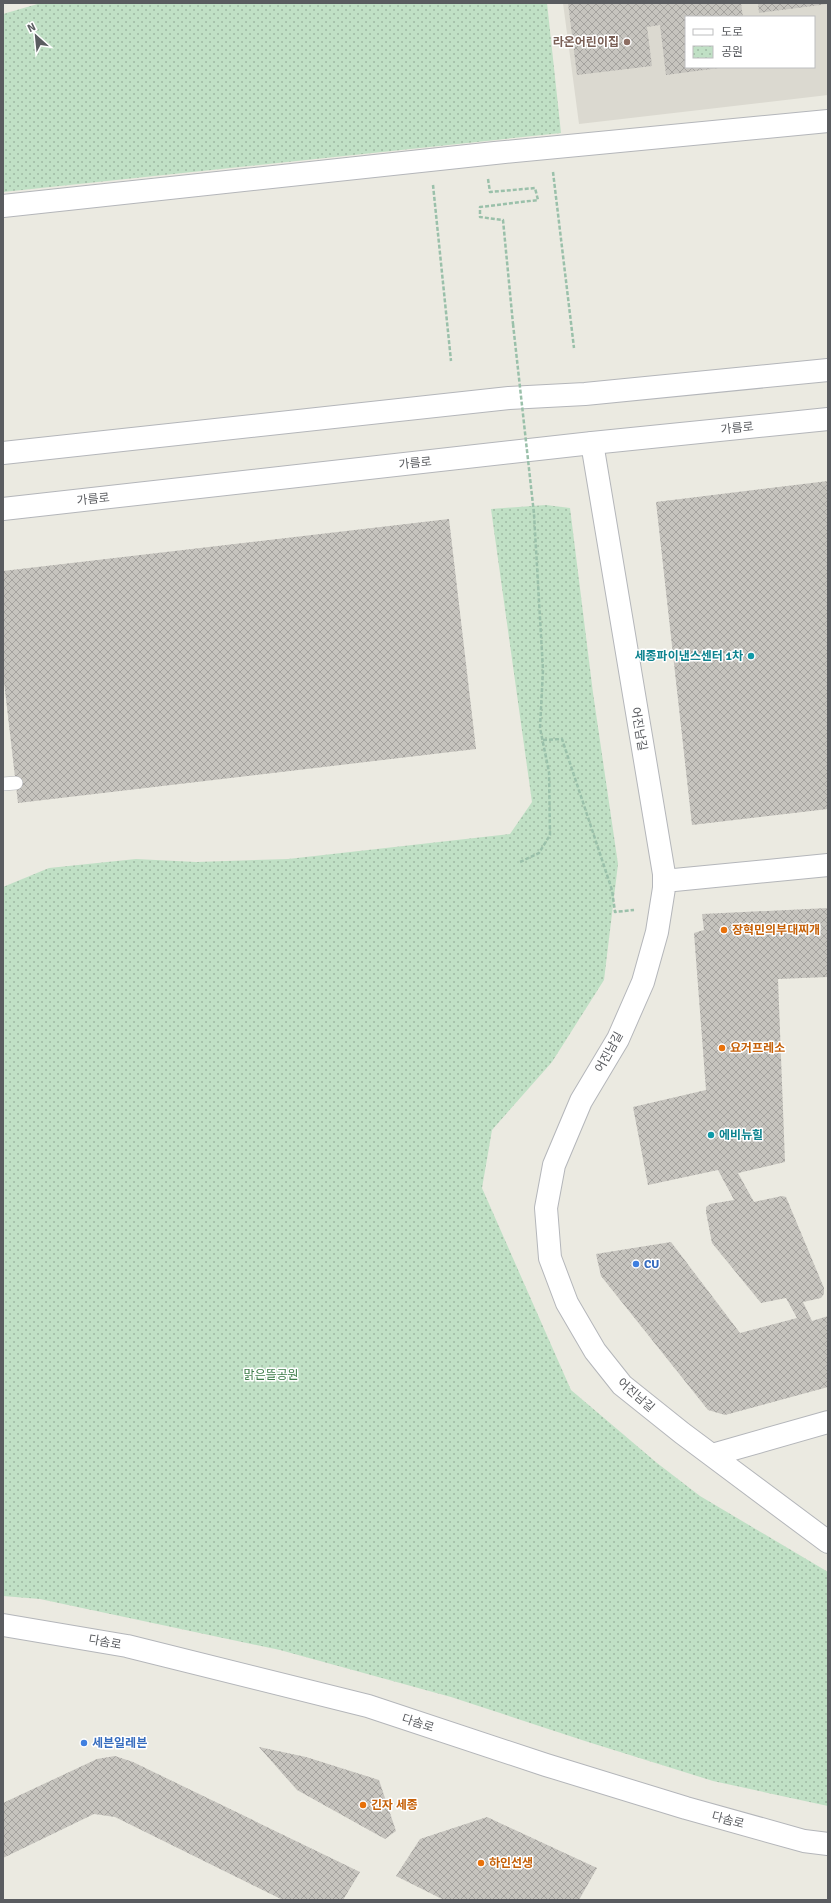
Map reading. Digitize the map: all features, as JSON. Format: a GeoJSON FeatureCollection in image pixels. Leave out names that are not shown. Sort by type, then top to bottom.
{"type":"FeatureCollection","features":[{"type":"Feature","properties":{"kind":"street"},"geometry":{"type":"LineString","coordinates":[[3,206],[495,153],[828,121]]}},
{"type":"Feature","properties":{"kind":"street"},"geometry":{"type":"LineString","coordinates":[[3,452],[509,398],[585,394],[828,370]]}},
{"type":"Feature","properties":{"kind":"street","name":"가름로"},"geometry":{"type":"LineString","coordinates":[[3,510],[592,443],[828,419]]}},
{"type":"Feature","properties":{"kind":"street","name":"어진남길"},"geometry":{"type":"LineString","coordinates":[[592,443],[664,881],[657,932],[643,982],[618,1039],[581,1101],[554,1165],[546,1208],[550,1258],[567,1303],[595,1350],[622,1385],[828,1542]]}},
{"type":"Feature","properties":{"kind":"street"},"geometry":{"type":"LineString","coordinates":[[664,881],[828,865]]}},
{"type":"Feature","properties":{"kind":"street"},"geometry":{"type":"LineString","coordinates":[[712,1455],[828,1422]]}},
{"type":"Feature","properties":{"kind":"street","name":"다솜로"},"geometry":{"type":"LineString","coordinates":[[3,1625],[128,1646],[368,1706],[546,1765],[686,1808],[804,1841],[828,1844]]}},
{"type":"Feature","properties":{"kind":"path"},"geometry":{"type":"LineString","coordinates":[[553,172],[574,348]]}},
{"type":"Feature","properties":{"kind":"path"},"geometry":{"type":"LineString","coordinates":[[488,177],[490,192],[535,188],[538,200],[480,207],[480,217],[503,220],[534,514],[543,670],[540,728],[549,772],[550,835],[539,853],[520,862]]}},
{"type":"Feature","properties":{"kind":"path"},"geometry":{"type":"LineString","coordinates":[[433,182],[451,361]]}},
{"type":"Feature","properties":{"kind":"path"},"geometry":{"type":"LineString","coordinates":[[543,740],[562,739],[612,890],[615,912],[661,908]]}},
{"type":"Feature","properties":{"kind":"shaded area","name":"라온어린이집"},"geometry":{"type":"Polygon","coordinates":[[[563,3],[828,3],[828,95],[579,124],[563,3]]]}},
{"type":"Feature","properties":{"kind":"green space"},"geometry":{"type":"Polygon","coordinates":[[[41,3],[547,3],[561,133],[3,192],[3,14],[41,3]]]}},
{"type":"Feature","properties":{"kind":"green space","name":"맑은뜰공원"},"geometry":{"type":"Polygon","coordinates":[[[546,505],[570,508],[593,693],[618,864],[604,980],[552,1062],[492,1130],[482,1188],[571,1390],[657,1463],[700,1496],[828,1572],[828,1806],[713,1781],[451,1697],[280,1650],[40,1599],[3,1596],[3,887],[49,868],[136,859],[196,862],[288,859],[510,834],[532,802],[491,509],[546,505]]]}},
{"type":"Feature","properties":{"kind":"building"},"geometry":{"type":"Polygon","coordinates":[[[568,3],[741,3],[743,16],[685,16],[685,68],[719,68],[666,75],[660,25],[647,27],[652,66],[577,75],[568,3]]]}},
{"type":"Feature","properties":{"kind":"building"},"geometry":{"type":"Polygon","coordinates":[[[758,3],[828,3],[828,4],[759,13],[758,3]]]}},
{"type":"Feature","properties":{"kind":"building","name":"세종파이낸스센터 1차"},"geometry":{"type":"Polygon","coordinates":[[[828,481],[828,809],[692,825],[656,502],[828,481]]]}},
{"type":"Feature","properties":{"kind":"building"},"geometry":{"type":"Polygon","coordinates":[[[449,519],[476,749],[18,803],[3,673],[3,571],[449,519]]]}},
{"type":"Feature","properties":{"kind":"building","name":"에비뉴힐"},"geometry":{"type":"Polygon","coordinates":[[[828,908],[828,977],[778,979],[785,1162],[738,1173],[754,1202],[782,1196],[786,1197],[824,1288],[824,1294],[821,1298],[803,1302],[812,1321],[828,1316],[828,1387],[725,1415],[708,1410],[601,1276],[596,1254],[671,1242],[740,1333],[797,1318],[786,1298],[761,1303],[712,1243],[706,1207],[710,1204],[734,1200],[718,1170],[648,1185],[633,1107],[706,1090],[694,933],[704,930],[702,914],[828,908]]]}},
{"type":"Feature","properties":{"kind":"building"},"geometry":{"type":"Polygon","coordinates":[[[259,1747],[306,1757],[379,1780],[396,1831],[385,1839],[297,1790],[259,1747]]]}},
{"type":"Feature","properties":{"kind":"building"},"geometry":{"type":"Polygon","coordinates":[[[115,1756],[133,1762],[360,1872],[343,1900],[283,1900],[115,1817],[94,1814],[3,1858],[3,1803],[97,1759],[115,1756]]]}},
{"type":"Feature","properties":{"kind":"building"},"geometry":{"type":"Polygon","coordinates":[[[487,1817],[597,1868],[579,1900],[444,1900],[396,1876],[420,1839],[487,1817]]]}},
{"type":"Feature","properties":{"kind":"place","name":"라온어린이집"},"geometry":{"type":"Point","coordinates":[627,42]}},
{"type":"Feature","properties":{"kind":"place","name":"세종파이낸스센터 1차"},"geometry":{"type":"Point","coordinates":[751,656]}},
{"type":"Feature","properties":{"kind":"place","name":"장혁민의부대찌개"},"geometry":{"type":"Point","coordinates":[724,930]}},
{"type":"Feature","properties":{"kind":"place","name":"요거프레소"},"geometry":{"type":"Point","coordinates":[722,1048]}},
{"type":"Feature","properties":{"kind":"place","name":"에비뉴힐"},"geometry":{"type":"Point","coordinates":[711,1135]}},
{"type":"Feature","properties":{"kind":"place","name":"CU"},"geometry":{"type":"Point","coordinates":[636,1264]}},
{"type":"Feature","properties":{"kind":"place","name":"세븐일레븐"},"geometry":{"type":"Point","coordinates":[84,1743]}},
{"type":"Feature","properties":{"kind":"place","name":"긴자 세종"},"geometry":{"type":"Point","coordinates":[363,1805]}},
{"type":"Feature","properties":{"kind":"place","name":"하인선생"},"geometry":{"type":"Point","coordinates":[481,1863]}}]}
